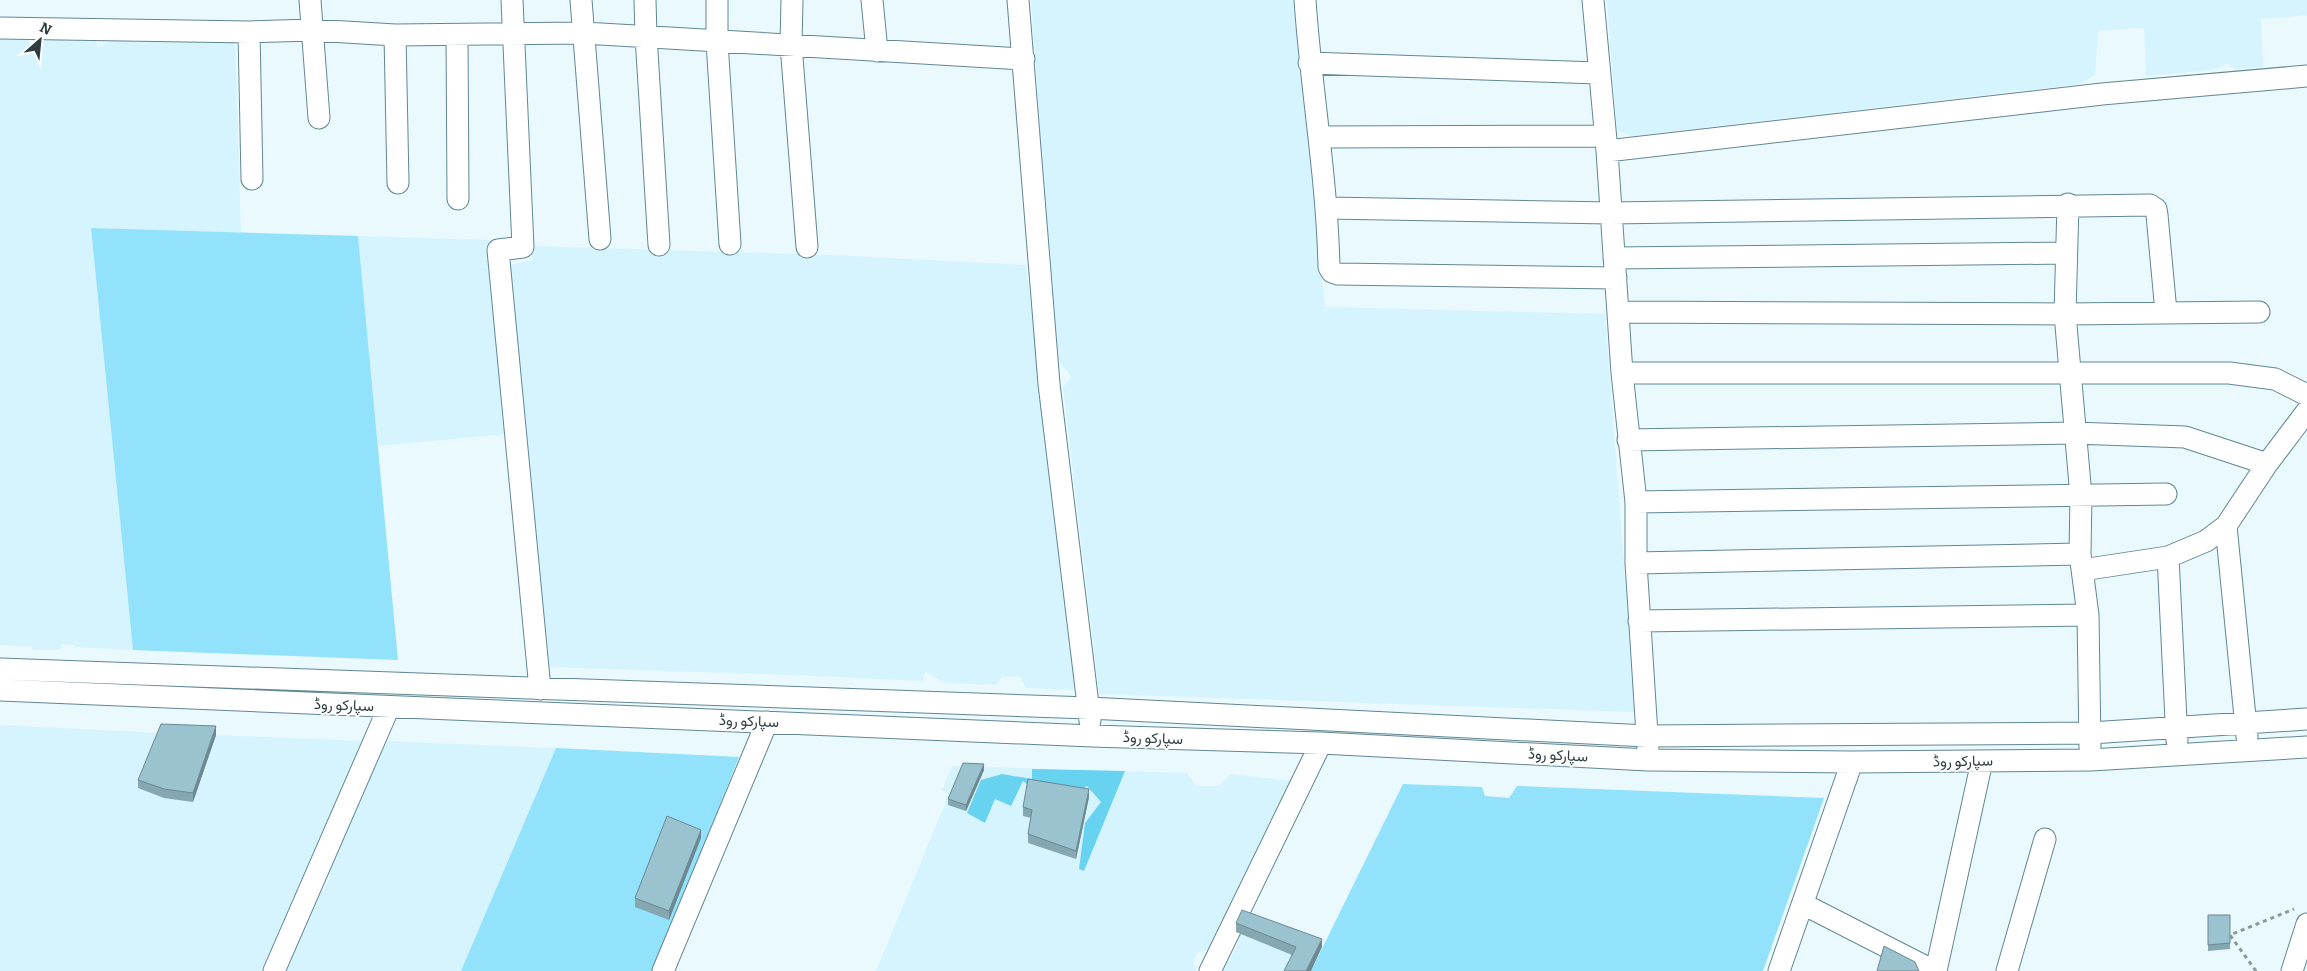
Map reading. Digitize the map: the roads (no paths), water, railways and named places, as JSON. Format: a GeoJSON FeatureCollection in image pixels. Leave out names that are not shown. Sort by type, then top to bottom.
{"type":"FeatureCollection","features":[{"type":"Feature","properties":{"kind":"street"},"geometry":{"type":"LineString","coordinates":[[310,0],[319,118]]}},
{"type":"Feature","properties":{"kind":"street"},"geometry":{"type":"LineString","coordinates":[[512,0],[515,33],[523,247],[498,250],[540,689]]}},
{"type":"Feature","properties":{"kind":"street"},"geometry":{"type":"LineString","coordinates":[[581,0],[600,239]]}},
{"type":"Feature","properties":{"kind":"street"},"geometry":{"type":"LineString","coordinates":[[646,0],[646,36],[659,245]]}},
{"type":"Feature","properties":{"kind":"street"},"geometry":{"type":"LineString","coordinates":[[717,0],[717,42],[730,244]]}},
{"type":"Feature","properties":{"kind":"street"},"geometry":{"type":"LineString","coordinates":[[792,0],[791,45],[808,247]]}},
{"type":"Feature","properties":{"kind":"street"},"geometry":{"type":"LineString","coordinates":[[872,0],[877,51]]}},
{"type":"Feature","properties":{"kind":"street"},"geometry":{"type":"LineString","coordinates":[[1018,0],[1049,384],[1092,736]]}},
{"type":"Feature","properties":{"kind":"street"},"geometry":{"type":"LineString","coordinates":[[1305,0],[1310,63],[1327,208],[1329,267],[1332,272],[1338,274],[1615,268],[2066,253]]}},
{"type":"Feature","properties":{"kind":"street"},"geometry":{"type":"LineString","coordinates":[[1593,0],[1606,144],[1622,373],[1636,502],[1636,563],[1648,760]]}},
{"type":"Feature","properties":{"kind":"street"},"geometry":{"type":"LineString","coordinates":[[0,28],[249,32],[312,30],[457,35],[584,33],[1024,59]]}},
{"type":"Feature","properties":{"kind":"street"},"geometry":{"type":"LineString","coordinates":[[249,32],[252,179]]}},
{"type":"Feature","properties":{"kind":"street"},"geometry":{"type":"LineString","coordinates":[[394,34],[398,183]]}},
{"type":"Feature","properties":{"kind":"street"},"geometry":{"type":"LineString","coordinates":[[457,35],[458,199]]}},
{"type":"Feature","properties":{"kind":"street"},"geometry":{"type":"LineString","coordinates":[[1310,63],[1598,72]]}},
{"type":"Feature","properties":{"kind":"street"},"geometry":{"type":"LineString","coordinates":[[1319,137],[1606,144],[2102,94],[2307,76]]}},
{"type":"Feature","properties":{"kind":"street"},"geometry":{"type":"LineString","coordinates":[[1327,208],[1610,213],[2068,204],[2150,205],[2156,209],[2166,312]]}},
{"type":"Feature","properties":{"kind":"street"},"geometry":{"type":"LineString","coordinates":[[2068,204],[2065,314],[2081,496],[2081,562],[2088,615],[2090,760]]}},
{"type":"Feature","properties":{"kind":"street"},"geometry":{"type":"LineString","coordinates":[[1618,312],[2065,314],[2259,312]]}},
{"type":"Feature","properties":{"kind":"street"},"geometry":{"type":"LineString","coordinates":[[1622,373],[2229,373],[2275,379],[2307,395]]}},
{"type":"Feature","properties":{"kind":"street"},"geometry":{"type":"LineString","coordinates":[[1636,563],[2081,562],[2168,557],[2206,542],[2226,526],[2267,464],[2307,411]]}},
{"type":"Feature","properties":{"kind":"street"},"geometry":{"type":"LineString","coordinates":[[1628,440],[2074,433],[2185,437],[2267,464]]}},
{"type":"Feature","properties":{"kind":"street"},"geometry":{"type":"LineString","coordinates":[[1636,502],[2166,494]]}},
{"type":"Feature","properties":{"kind":"street"},"geometry":{"type":"LineString","coordinates":[[2226,526],[2248,751]]}},
{"type":"Feature","properties":{"kind":"street"},"geometry":{"type":"LineString","coordinates":[[2168,557],[2178,755]]}},
{"type":"Feature","properties":{"kind":"street"},"geometry":{"type":"LineString","coordinates":[[1639,621],[2088,615]]}},
{"type":"Feature","properties":{"kind":"street","name":"سپارکو روڈ"},"geometry":{"type":"LineString","coordinates":[[0,669],[1089,708],[1647,736],[2090,733],[2307,719]]}},
{"type":"Feature","properties":{"kind":"street","name":"سپارکو روڈ"},"geometry":{"type":"LineString","coordinates":[[0,690],[1092,736],[1321,743],[1648,760],[1852,762],[2090,760],[2307,747]]}},
{"type":"Feature","properties":{"kind":"street"},"geometry":{"type":"LineString","coordinates":[[274,971],[388,707]]}},
{"type":"Feature","properties":{"kind":"street"},"geometry":{"type":"LineString","coordinates":[[663,971],[766,722]]}},
{"type":"Feature","properties":{"kind":"street"},"geometry":{"type":"LineString","coordinates":[[1210,971],[1321,743]]}},
{"type":"Feature","properties":{"kind":"street"},"geometry":{"type":"LineString","coordinates":[[1803,904],[1935,971],[1982,761]]}},
{"type":"Feature","properties":{"kind":"street"},"geometry":{"type":"LineString","coordinates":[[1779,971],[1852,762]]}},
{"type":"Feature","properties":{"kind":"street"},"geometry":{"type":"LineString","coordinates":[[2007,971],[2046,840]]}},
{"type":"Feature","properties":{"kind":"street"},"geometry":{"type":"LineString","coordinates":[[2292,971],[2303,916]]}}]}
